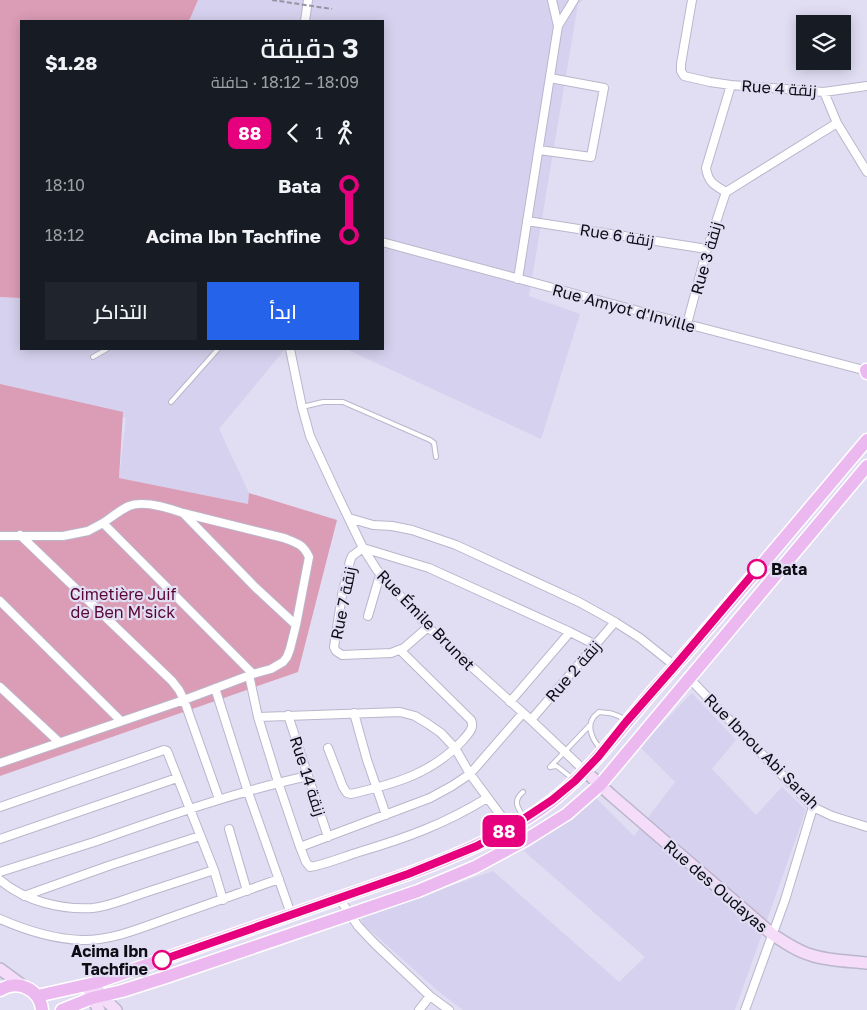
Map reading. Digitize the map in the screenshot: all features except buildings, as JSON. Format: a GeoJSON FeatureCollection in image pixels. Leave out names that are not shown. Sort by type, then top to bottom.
{"type":"FeatureCollection","features":[{"type":"Feature","properties":{"kind":"main road"},"geometry":{"type":"LineString","coordinates":[[37,996],[91,984],[443,861],[477,846],[525,819],[552,800],[585,771],[867,440]]}},
{"type":"Feature","properties":{"kind":"main road"},"geometry":{"type":"LineString","coordinates":[[62,1010],[96,997],[169,976],[418,891],[474,867],[567,814],[600,785],[867,466]]}},
{"type":"Feature","properties":{"kind":"main road"},"geometry":{"type":"LineString","coordinates":[[0,990],[14,985],[23,986],[37,996],[42,1010]]}},
{"type":"Feature","properties":{"kind":"street"},"geometry":{"type":"LineString","coordinates":[[305,20],[308,0]]}},
{"type":"Feature","properties":{"kind":"street"},"geometry":{"type":"LineString","coordinates":[[518,280],[558,26],[552,0]]}},
{"type":"Feature","properties":{"kind":"street"},"geometry":{"type":"LineString","coordinates":[[558,26],[574,0]]}},
{"type":"Feature","properties":{"kind":"street","name":"Rue 4 زنقة"},"geometry":{"type":"LineString","coordinates":[[692,0],[681,64],[681,72],[684,76],[731,84],[824,92],[867,86]]}},
{"type":"Feature","properties":{"kind":"street"},"geometry":{"type":"LineString","coordinates":[[539,150],[591,157],[604,88],[550,78]]}},
{"type":"Feature","properties":{"kind":"street"},"geometry":{"type":"LineString","coordinates":[[731,84],[706,168],[709,180],[726,192],[837,123]]}},
{"type":"Feature","properties":{"kind":"street"},"geometry":{"type":"LineString","coordinates":[[824,92],[837,123],[867,172]]}},
{"type":"Feature","properties":{"kind":"street","name":"Rue 3 زنقة"},"geometry":{"type":"LineString","coordinates":[[687,324],[707,249],[726,192]]}},
{"type":"Feature","properties":{"kind":"street","name":"Rue 6 زنقة"},"geometry":{"type":"LineString","coordinates":[[527,222],[707,249]]}},
{"type":"Feature","properties":{"kind":"street","name":"Rue Amyot d'Inville"},"geometry":{"type":"LineString","coordinates":[[384,243],[518,280],[867,371]]}},
{"type":"Feature","properties":{"kind":"street","name":"Rue Émile Brunet"},"geometry":{"type":"LineString","coordinates":[[290,350],[310,436],[363,548],[380,575],[428,626],[585,771]]}},
{"type":"Feature","properties":{"kind":"street"},"geometry":{"type":"LineString","coordinates":[[0,536],[64,536],[88,531],[132,505],[148,505],[167,508],[284,538],[300,544],[306,549],[309,556],[296,626],[287,657],[282,662],[272,668],[251,674],[184,700],[0,763]]}},
{"type":"Feature","properties":{"kind":"street"},"geometry":{"type":"LineString","coordinates":[[183,513],[296,626]]}},
{"type":"Feature","properties":{"kind":"street"},"geometry":{"type":"LineString","coordinates":[[349,518],[373,525],[412,530],[456,545],[579,602],[640,638],[675,666]]}},
{"type":"Feature","properties":{"kind":"street"},"geometry":{"type":"LineString","coordinates":[[103,523],[251,674],[258,717],[300,847],[309,866],[312,867],[383,845],[434,827],[487,798]]}},
{"type":"Feature","properties":{"kind":"street"},"geometry":{"type":"LineString","coordinates":[[20,535],[172,681],[184,700],[219,799]]}},
{"type":"Feature","properties":{"kind":"street"},"geometry":{"type":"LineString","coordinates":[[363,548],[429,568],[596,645]]}},
{"type":"Feature","properties":{"kind":"street","name":"Rue 7 زنقة"},"geometry":{"type":"LineString","coordinates":[[363,548],[352,556],[348,567],[334,647],[342,655],[391,653],[400,650]]}},
{"type":"Feature","properties":{"kind":"street"},"geometry":{"type":"LineString","coordinates":[[368,616],[380,575]]}},
{"type":"Feature","properties":{"kind":"street"},"geometry":{"type":"LineString","coordinates":[[0,601],[121,720]]}},
{"type":"Feature","properties":{"kind":"street","name":"Rue 2 زنقة"},"geometry":{"type":"LineString","coordinates":[[531,720],[615,622]]}},
{"type":"Feature","properties":{"kind":"street"},"geometry":{"type":"LineString","coordinates":[[328,748],[343,787],[347,793],[351,794],[414,776],[456,748],[472,728],[472,720],[400,650],[428,626]]}},
{"type":"Feature","properties":{"kind":"street"},"geometry":{"type":"LineString","coordinates":[[510,702],[570,632]]}},
{"type":"Feature","properties":{"kind":"street","name":"Rue Ibnou Abi Sarah"},"geometry":{"type":"LineString","coordinates":[[689,678],[813,807],[832,816],[867,827]]}},
{"type":"Feature","properties":{"kind":"street"},"geometry":{"type":"LineString","coordinates":[[0,687],[59,742]]}},
{"type":"Feature","properties":{"kind":"street"},"geometry":{"type":"LineString","coordinates":[[215,688],[248,792],[291,914]]}},
{"type":"Feature","properties":{"kind":"street"},"geometry":{"type":"LineString","coordinates":[[258,717],[400,712],[415,716],[441,733],[456,748],[470,774],[510,828]]}},
{"type":"Feature","properties":{"kind":"street"},"geometry":{"type":"LineString","coordinates":[[354,713],[386,815]]}},
{"type":"Feature","properties":{"kind":"street"},"geometry":{"type":"LineString","coordinates":[[300,847],[430,798],[452,786],[470,774],[523,713]]}},
{"type":"Feature","properties":{"kind":"street","name":"Rue 14 زنقة"},"geometry":{"type":"LineString","coordinates":[[288,715],[328,836]]}},
{"type":"Feature","properties":{"kind":"street"},"geometry":{"type":"LineString","coordinates":[[0,807],[167,750],[214,870],[223,900]]}},
{"type":"Feature","properties":{"kind":"street","name":"Rue des Oudayas"},"geometry":{"type":"LineString","coordinates":[[585,771],[772,934],[811,955],[867,963]]}},
{"type":"Feature","properties":{"kind":"street"},"geometry":{"type":"LineString","coordinates":[[0,872],[92,843],[219,799],[278,782],[308,776]]}},
{"type":"Feature","properties":{"kind":"street"},"geometry":{"type":"LineString","coordinates":[[0,839],[177,778]]}},
{"type":"Feature","properties":{"kind":"street"},"geometry":{"type":"LineString","coordinates":[[745,1010],[796,866],[813,807]]}},
{"type":"Feature","properties":{"kind":"street"},"geometry":{"type":"LineString","coordinates":[[228,829],[247,891]]}},
{"type":"Feature","properties":{"kind":"street"},"geometry":{"type":"LineString","coordinates":[[24,896],[200,836]]}},
{"type":"Feature","properties":{"kind":"street"},"geometry":{"type":"LineString","coordinates":[[0,880],[24,896],[48,904],[70,908],[94,908],[214,870]]}},
{"type":"Feature","properties":{"kind":"street"},"geometry":{"type":"LineString","coordinates":[[0,919],[62,939],[107,938],[280,879]]}},
{"type":"Feature","properties":{"kind":"street"},"geometry":{"type":"LineString","coordinates":[[339,898],[358,926],[374,943],[430,996],[449,1010]]}},
{"type":"Feature","properties":{"kind":"street"},"geometry":{"type":"LineString","coordinates":[[0,969],[23,986]]}},
{"type":"Feature","properties":{"kind":"street"},"geometry":{"type":"LineString","coordinates":[[91,984],[100,1010]]}},
{"type":"Feature","properties":{"kind":"street"},"geometry":{"type":"LineString","coordinates":[[419,1010],[430,996]]}},
{"type":"Feature","properties":{"kind":"street"},"geometry":{"type":"LineString","coordinates":[[96,997],[116,1010]]}},
{"type":"Feature","properties":{"kind":"lane"},"geometry":{"type":"LineString","coordinates":[[93,357],[105,350]]}},
{"type":"Feature","properties":{"kind":"lane"},"geometry":{"type":"LineString","coordinates":[[170,402],[217,350]]}},
{"type":"Feature","properties":{"kind":"lane"},"geometry":{"type":"LineString","coordinates":[[302,407],[323,402],[343,402],[430,440],[434,443],[436,457]]}},
{"type":"Feature","properties":{"kind":"lane"},"geometry":{"type":"LineString","coordinates":[[602,751],[592,736],[592,720],[599,712],[612,713],[620,716],[626,722]]}},
{"type":"Feature","properties":{"kind":"lane"},"geometry":{"type":"LineString","coordinates":[[575,781],[558,767],[550,767],[591,725]]}},
{"type":"Feature","properties":{"kind":"lane"},"geometry":{"type":"LineString","coordinates":[[523,792],[517,802],[519,810],[525,819]]}},
{"type":"Feature","properties":{"kind":"path"},"geometry":{"type":"LineString","coordinates":[[272,0],[332,9]]}},
{"type":"Feature","properties":{"kind":"shaded area"},"geometry":{"type":"Polygon","coordinates":[[[198,0],[583,0],[578,4],[529,296],[580,314],[541,439],[348,350],[384,350],[384,20],[189,20],[198,0]]]}},
{"type":"Feature","properties":{"kind":"shaded area"},"geometry":{"type":"Polygon","coordinates":[[[0,297],[20,298],[20,350],[284,350],[219,429],[249,493],[248,504],[119,478],[126,418],[0,387],[0,297]]]}},
{"type":"Feature","properties":{"kind":"shaded area"},"geometry":{"type":"Polygon","coordinates":[[[692,693],[736,740],[712,769],[756,815],[782,787],[806,810],[735,1010],[463,1010],[438,991],[363,924],[361,917],[493,871],[619,982],[645,957],[524,851],[596,798],[634,836],[675,782],[640,747],[692,693]]]}},
{"type":"Feature","properties":{"kind":"green space"},"geometry":{"type":"Polygon","coordinates":[[[0,0],[198,0],[189,20],[20,20],[20,298],[0,297],[0,0]]]}},
{"type":"Feature","properties":{"kind":"green space","name":"Cimetière Juif de Ben M'sick"},"geometry":{"type":"Polygon","coordinates":[[[0,384],[123,412],[119,478],[248,504],[249,493],[337,520],[298,672],[0,776],[0,384]]]}},
{"type":"Feature","properties":{"kind":"bus line","name":"88"},"geometry":{"type":"LineString","coordinates":[[162,960],[443,861],[477,846],[525,819],[575,781],[598,757],[757,569]]}},
{"type":"Feature","properties":{"kind":"place","name":"Bata"},"geometry":{"type":"Point","coordinates":[757,569]}},
{"type":"Feature","properties":{"kind":"place","name":"Acima Ibn Tachfine"},"geometry":{"type":"Point","coordinates":[162,960]}}]}
